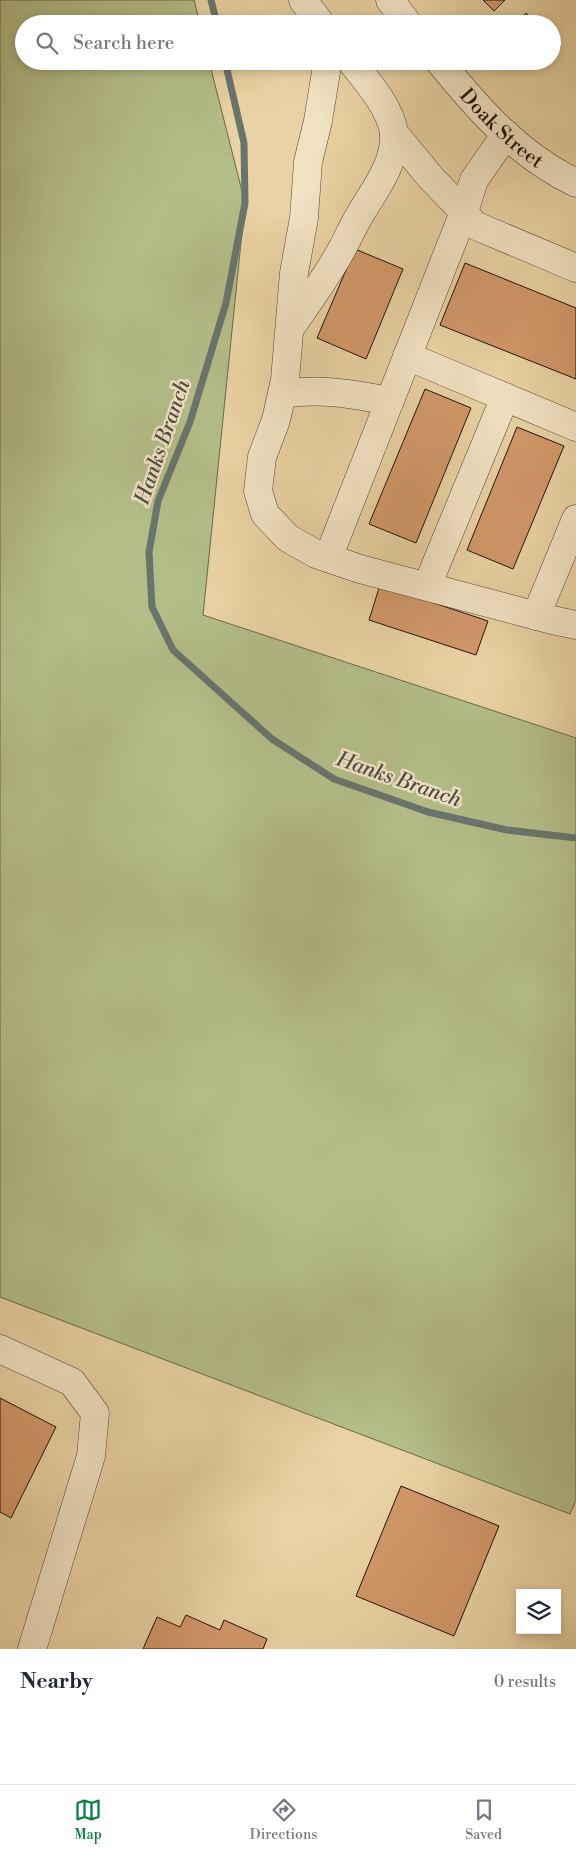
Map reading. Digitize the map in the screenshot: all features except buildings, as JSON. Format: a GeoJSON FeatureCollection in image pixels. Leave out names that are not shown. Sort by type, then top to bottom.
{"type":"FeatureCollection","features":[{"type":"Feature","properties":{"kind":"street"},"geometry":{"type":"LineString","coordinates":[[390,0],[401,15]]}},
{"type":"Feature","properties":{"kind":"street"},"geometry":{"type":"LineString","coordinates":[[326,70],[318,121],[308,162],[304,218],[294,273],[285,380],[276,420],[262,458],[258,491],[265,514],[288,538],[316,554],[360,569],[576,625]]}},
{"type":"Feature","properties":{"kind":"street"},"geometry":{"type":"LineString","coordinates":[[358,70],[388,114],[394,133],[431,178],[474,225],[576,268]]}},
{"type":"Feature","properties":{"kind":"street","name":"Doak Street"},"geometry":{"type":"LineString","coordinates":[[447,70],[491,122],[533,157],[576,183]]}},
{"type":"Feature","properties":{"kind":"street"},"geometry":{"type":"LineString","coordinates":[[288,330],[343,248],[360,214],[377,189],[387,168],[394,133]]}},
{"type":"Feature","properties":{"kind":"street"},"geometry":{"type":"LineString","coordinates":[[328,558],[464,212],[474,180],[506,134]]}},
{"type":"Feature","properties":{"kind":"street"},"geometry":{"type":"LineString","coordinates":[[407,356],[576,427]]}},
{"type":"Feature","properties":{"kind":"street"},"geometry":{"type":"LineString","coordinates":[[282,394],[301,391],[346,392],[389,401]]}},
{"type":"Feature","properties":{"kind":"street"},"geometry":{"type":"LineString","coordinates":[[427,586],[504,397]]}},
{"type":"Feature","properties":{"kind":"street"},"geometry":{"type":"LineString","coordinates":[[536,616],[576,519]]}},
{"type":"Feature","properties":{"kind":"street"},"geometry":{"type":"LineString","coordinates":[[0,1349],[72,1382],[95,1413],[91,1456],[32,1649]]}},
{"type":"Feature","properties":{"kind":"green space"},"geometry":{"type":"Polygon","coordinates":[[[0,0],[194,0],[198,15],[15,15],[15,70],[211,70],[245,203],[203,615],[576,738],[576,1500],[570,1514],[0,1297],[0,0]]]}},
{"type":"Feature","properties":{"kind":"waterway","name":"Hanks Branch"},"geometry":{"type":"LineString","coordinates":[[211,0],[215,15]]}},
{"type":"Feature","properties":{"kind":"waterway","name":"Hanks Branch"},"geometry":{"type":"LineString","coordinates":[[227,70],[244,143],[245,203],[226,303],[190,422],[158,501],[149,552],[152,607],[173,650],[272,739],[334,779],[428,812],[507,830],[576,838]]}}]}
